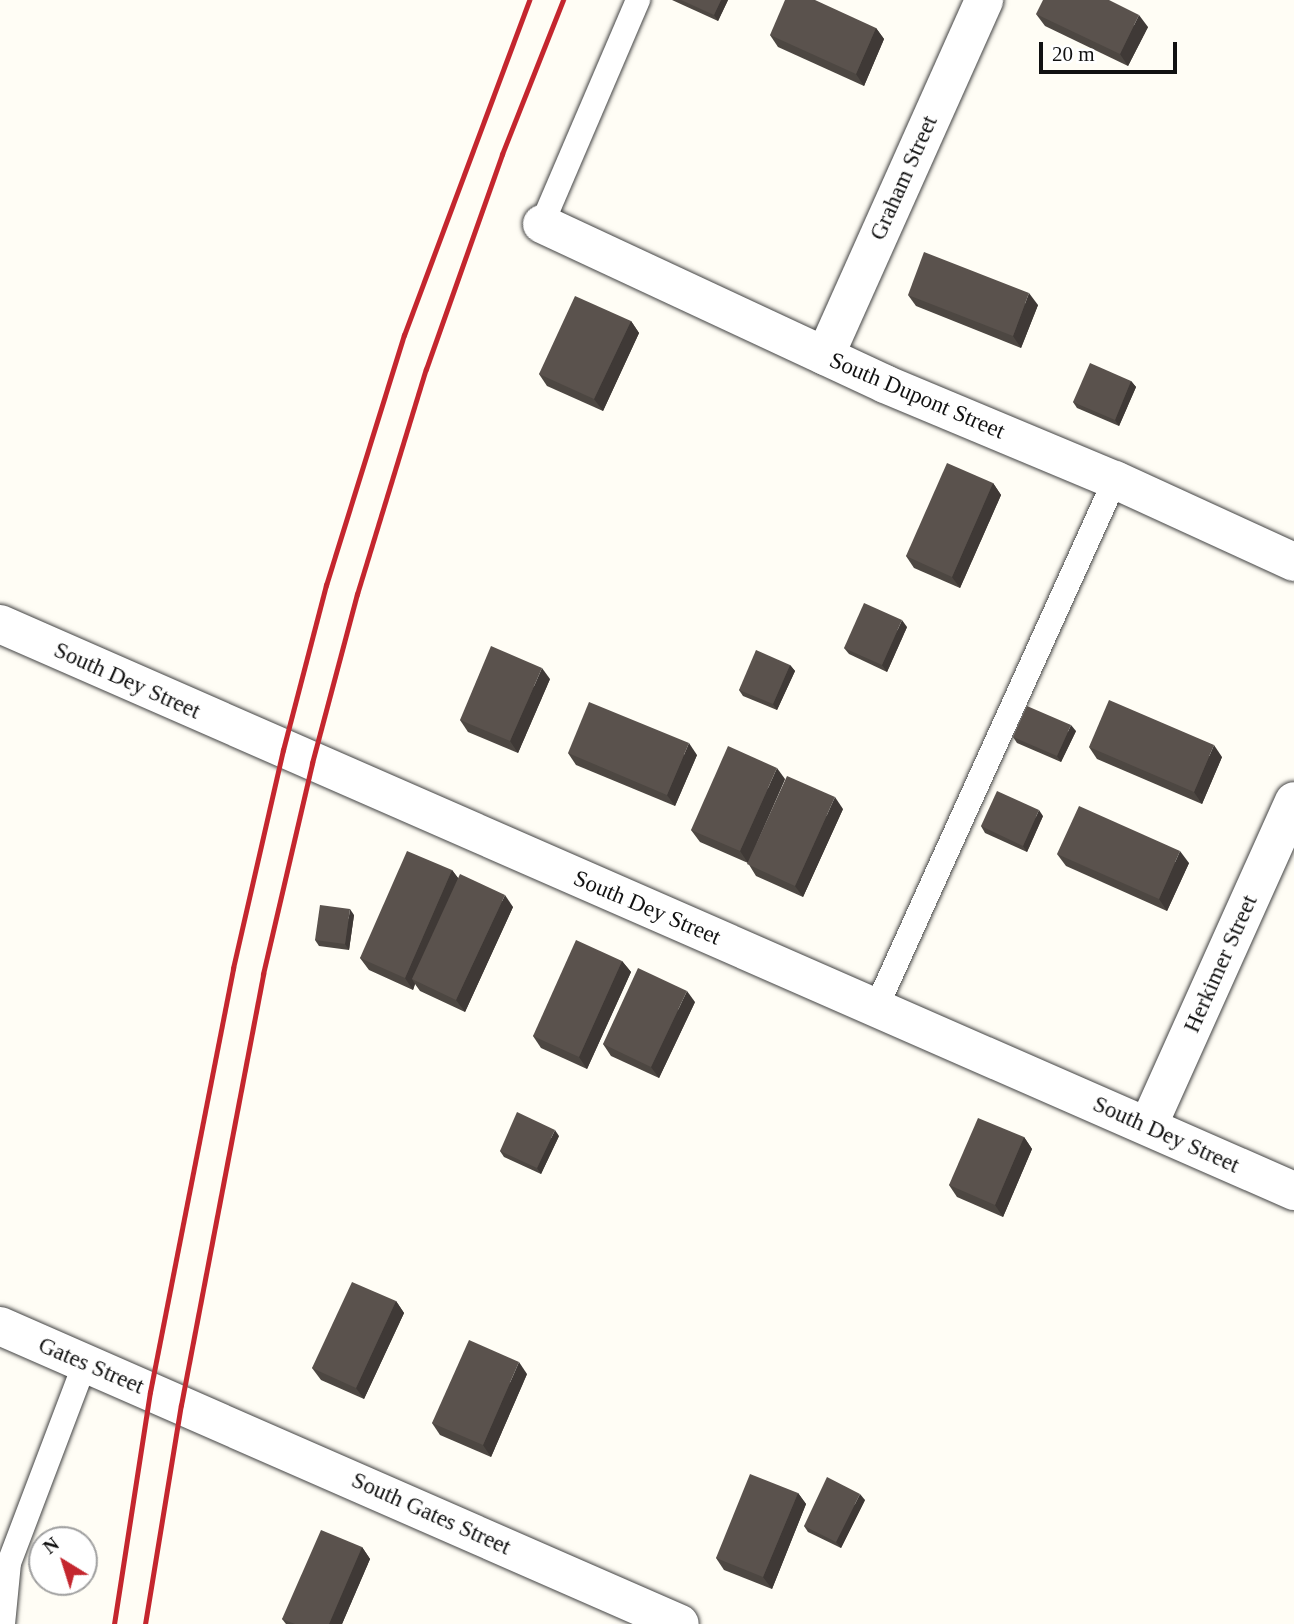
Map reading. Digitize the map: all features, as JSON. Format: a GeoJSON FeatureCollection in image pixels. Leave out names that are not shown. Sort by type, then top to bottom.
{"type":"FeatureCollection","features":[{"type":"Feature","properties":{"kind":"street","name":"Graham Street"},"geometry":{"type":"LineString","coordinates":[[825,356],[984,0]]}},
{"type":"Feature","properties":{"kind":"street","name":"South Dupont Street"},"geometry":{"type":"LineString","coordinates":[[542,224],[825,356],[1115,480],[1294,562]]}},
{"type":"Feature","properties":{"kind":"street","name":"South Dey Street"},"geometry":{"type":"LineString","coordinates":[[0,624],[1294,1191]]}},
{"type":"Feature","properties":{"kind":"street","name":"Herkimer Street"},"geometry":{"type":"LineString","coordinates":[[1148,1126],[1294,801]]}},
{"type":"Feature","properties":{"kind":"street","name":"Gates Street"},"geometry":{"type":"LineString","coordinates":[[0,1326],[181,1405]]}},
{"type":"Feature","properties":{"kind":"street","name":"South Gates Street"},"geometry":{"type":"LineString","coordinates":[[181,1405],[680,1624]]}},
{"type":"Feature","properties":{"kind":"lane"},"geometry":{"type":"LineString","coordinates":[[542,224],[638,0]]}},
{"type":"Feature","properties":{"kind":"lane"},"geometry":{"type":"LineString","coordinates":[[876,1008],[1115,480]]}},
{"type":"Feature","properties":{"kind":"lane"},"geometry":{"type":"LineString","coordinates":[[3,1624],[9,1563],[85,1363]]}},
{"type":"Feature","properties":{"kind":"building"},"geometry":{"type":"Polygon","coordinates":[[[681,0],[721,0],[714,15],[681,0]]]}},
{"type":"Feature","properties":{"kind":"building"},"geometry":{"type":"Polygon","coordinates":[[[785,0],[815,0],[876,28],[856,74],[770,35],[785,0]]]}},
{"type":"Feature","properties":{"kind":"building"},"geometry":{"type":"Polygon","coordinates":[[[1043,0],[1109,0],[1139,15],[1120,54],[1036,14],[1043,0]]]}},
{"type":"Feature","properties":{"kind":"building"},"geometry":{"type":"Polygon","coordinates":[[[924,252],[1029,293],[1013,336],[908,295],[924,252]]]}},
{"type":"Feature","properties":{"kind":"building"},"geometry":{"type":"Polygon","coordinates":[[[575,296],[631,321],[594,399],[539,374],[575,296]]]}},
{"type":"Feature","properties":{"kind":"building"},"geometry":{"type":"Polygon","coordinates":[[[1090,363],[1131,381],[1115,420],[1073,402],[1090,363]]]}},
{"type":"Feature","properties":{"kind":"building"},"geometry":{"type":"Polygon","coordinates":[[[947,463],[993,483],[952,577],[906,556],[947,463]]]}},
{"type":"Feature","properties":{"kind":"building"},"geometry":{"type":"Polygon","coordinates":[[[864,603],[902,620],[882,665],[844,648],[864,603]]]}},
{"type":"Feature","properties":{"kind":"building"},"geometry":{"type":"Polygon","coordinates":[[[491,646],[542,668],[510,741],[460,720],[491,646]]]}},
{"type":"Feature","properties":{"kind":"building"},"geometry":{"type":"Polygon","coordinates":[[[756,650],[790,665],[773,704],[739,690],[756,650]]]}},
{"type":"Feature","properties":{"kind":"building"},"geometry":{"type":"Polygon","coordinates":[[[1109,700],[1214,745],[1194,792],[1089,747],[1109,700]]]}},
{"type":"Feature","properties":{"kind":"building"},"geometry":{"type":"Polygon","coordinates":[[[589,702],[689,743],[667,795],[568,753],[589,702]]]}},
{"type":"Feature","properties":{"kind":"building"},"geometry":{"type":"Polygon","coordinates":[[[1027,706],[1071,725],[1057,756],[1013,737],[1027,706]]]}},
{"type":"Feature","properties":{"kind":"building"},"geometry":{"type":"Polygon","coordinates":[[[728,746],[777,768],[740,851],[691,830],[728,746]]]}},
{"type":"Feature","properties":{"kind":"building"},"geometry":{"type":"Polygon","coordinates":[[[787,776],[835,797],[795,886],[747,864],[787,776]]]}},
{"type":"Feature","properties":{"kind":"building"},"geometry":{"type":"Polygon","coordinates":[[[997,791],[1039,810],[1023,846],[981,826],[997,791]]]}},
{"type":"Feature","properties":{"kind":"building"},"geometry":{"type":"Polygon","coordinates":[[[1079,806],[1180,851],[1159,899],[1057,854],[1079,806]]]}},
{"type":"Feature","properties":{"kind":"building"},"geometry":{"type":"Polygon","coordinates":[[[407,851],[452,870],[405,978],[360,958],[407,851]]]}},
{"type":"Feature","properties":{"kind":"building"},"geometry":{"type":"Polygon","coordinates":[[[460,874],[505,895],[456,1000],[412,979],[460,874]]]}},
{"type":"Feature","properties":{"kind":"building"},"geometry":{"type":"Polygon","coordinates":[[[320,905],[350,909],[345,944],[315,940],[320,905]]]}},
{"type":"Feature","properties":{"kind":"building"},"geometry":{"type":"Polygon","coordinates":[[[576,940],[622,961],[579,1057],[533,1036],[576,940]]]}},
{"type":"Feature","properties":{"kind":"building"},"geometry":{"type":"Polygon","coordinates":[[[638,968],[687,991],[651,1067],[603,1044],[638,968]]]}},
{"type":"Feature","properties":{"kind":"building"},"geometry":{"type":"Polygon","coordinates":[[[517,1112],[555,1130],[537,1168],[500,1151],[517,1112]]]}},
{"type":"Feature","properties":{"kind":"building"},"geometry":{"type":"Polygon","coordinates":[[[978,1118],[1024,1137],[995,1205],[949,1185],[978,1118]]]}},
{"type":"Feature","properties":{"kind":"building"},"geometry":{"type":"Polygon","coordinates":[[[352,1282],[396,1301],[356,1388],[312,1368],[352,1282]]]}},
{"type":"Feature","properties":{"kind":"building"},"geometry":{"type":"Polygon","coordinates":[[[469,1340],[519,1362],[483,1445],[432,1423],[469,1340]]]}},
{"type":"Feature","properties":{"kind":"building"},"geometry":{"type":"Polygon","coordinates":[[[750,1474],[798,1493],[763,1577],[716,1558],[750,1474]]]}},
{"type":"Feature","properties":{"kind":"building"},"geometry":{"type":"Polygon","coordinates":[[[827,1477],[860,1494],[836,1542],[804,1526],[827,1477]]]}},
{"type":"Feature","properties":{"kind":"building"},"geometry":{"type":"Polygon","coordinates":[[[321,1530],[362,1547],[329,1624],[295,1624],[282,1619],[321,1530]]]}},
{"type":"Feature","properties":{"kind":"railway"},"geometry":{"type":"LineString","coordinates":[[114,1624],[150,1392],[233,968],[283,750],[326,585],[404,335],[529,0]]}},
{"type":"Feature","properties":{"kind":"railway"},"geometry":{"type":"LineString","coordinates":[[145,1624],[181,1405],[263,974],[312,763],[357,594],[426,369],[502,154],[563,0]]}}]}
